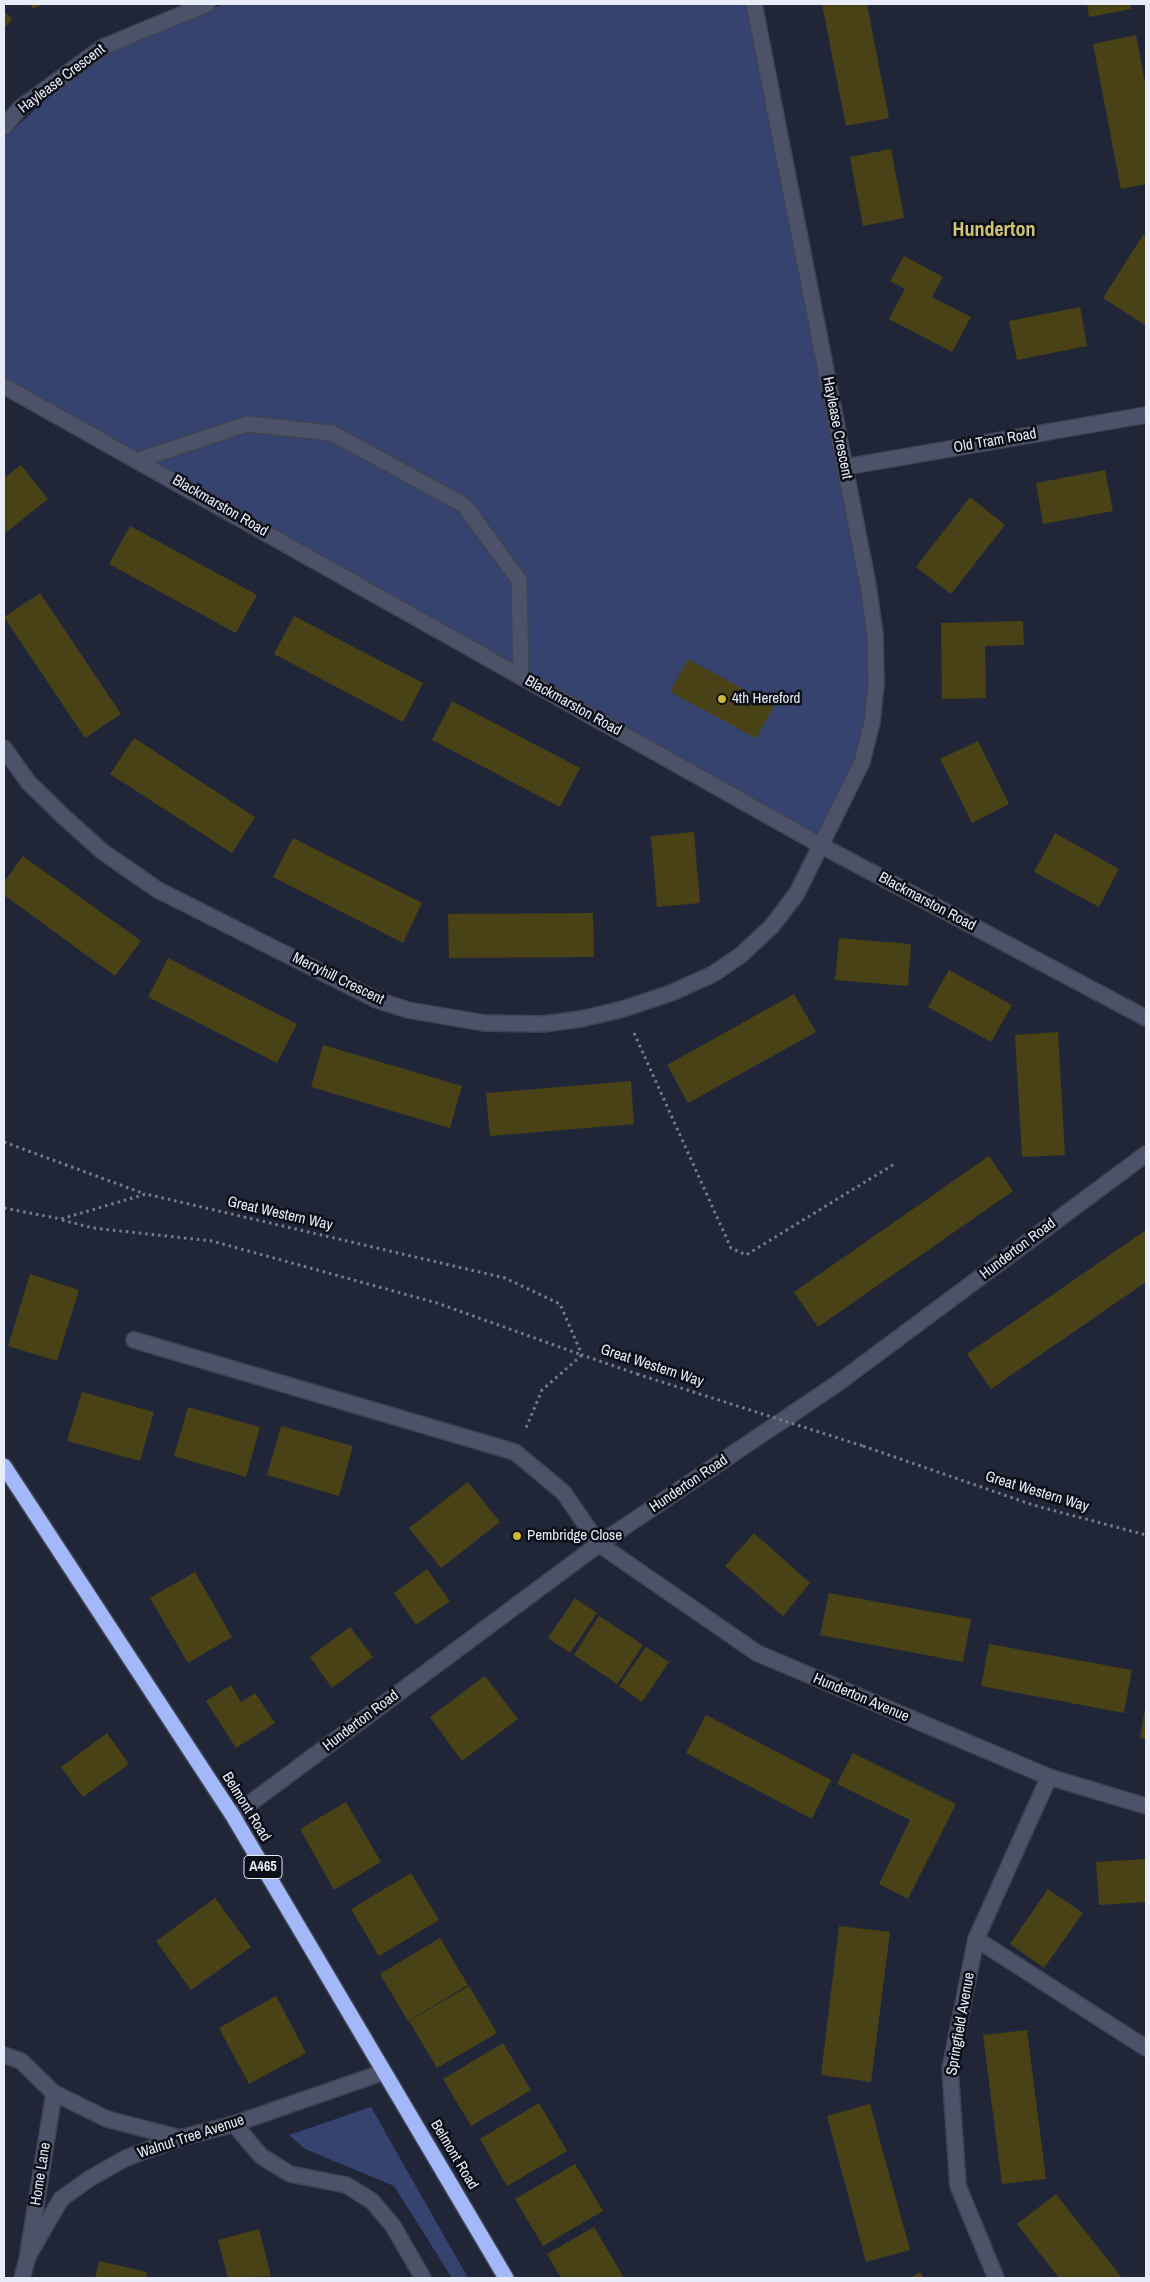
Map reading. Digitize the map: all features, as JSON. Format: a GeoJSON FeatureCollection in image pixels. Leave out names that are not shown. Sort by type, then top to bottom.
{"type":"FeatureCollection","features":[{"type":"Feature","properties":{"kind":"highway","name":"Belmont Road"},"geometry":{"type":"LineString","coordinates":[[4,1466],[233,1816],[506,2278]]}},
{"type":"Feature","properties":{"kind":"street","name":"Haylease Crescent"},"geometry":{"type":"LineString","coordinates":[[4,127],[20,108],[103,46],[207,4]]}},
{"type":"Feature","properties":{"kind":"street","name":"Haylease Crescent"},"geometry":{"type":"LineString","coordinates":[[754,4],[874,624],[876,684],[872,722],[862,762],[822,846]]}},
{"type":"Feature","properties":{"kind":"street","name":"Blackmarston Road"},"geometry":{"type":"LineString","coordinates":[[4,386],[822,846],[1146,1018]]}},
{"type":"Feature","properties":{"kind":"street","name":"Old Tram Road"},"geometry":{"type":"LineString","coordinates":[[845,467],[1146,415]]}},
{"type":"Feature","properties":{"kind":"street"},"geometry":{"type":"LineString","coordinates":[[138,460],[247,424],[332,433],[464,505],[518,580],[521,677]]}},
{"type":"Feature","properties":{"kind":"street","name":"Merryhill Crescent"},"geometry":{"type":"LineString","coordinates":[[4,748],[28,782],[64,817],[103,852],[158,890],[376,1000],[416,1011],[484,1023],[543,1024],[581,1019],[623,1009],[679,989],[713,974],[741,956],[772,926],[797,893],[822,846]]}},
{"type":"Feature","properties":{"kind":"street","name":"Hunderton Road"},"geometry":{"type":"LineString","coordinates":[[233,1816],[599,1544],[838,1383],[1146,1154]]}},
{"type":"Feature","properties":{"kind":"street"},"geometry":{"type":"LineString","coordinates":[[134,1340],[515,1452],[564,1493],[599,1544]]}},
{"type":"Feature","properties":{"kind":"street","name":"Hunderton Avenue"},"geometry":{"type":"LineString","coordinates":[[599,1544],[756,1653],[1049,1777],[1146,1806]]}},
{"type":"Feature","properties":{"kind":"street","name":"Springfield Avenue"},"geometry":{"type":"LineString","coordinates":[[996,2278],[958,2186],[950,2069],[976,1939],[1049,1777]]}},
{"type":"Feature","properties":{"kind":"street"},"geometry":{"type":"LineString","coordinates":[[976,1939],[1146,2048]]}},
{"type":"Feature","properties":{"kind":"street"},"geometry":{"type":"LineString","coordinates":[[4,2054],[21,2061],[54,2092],[106,2119],[180,2138]]}},
{"type":"Feature","properties":{"kind":"street","name":"Walnut Tree Avenue"},"geometry":{"type":"LineString","coordinates":[[22,2278],[28,2256],[61,2199],[89,2178],[126,2158],[180,2138],[234,2124],[384,2072]]}},
{"type":"Feature","properties":{"kind":"street","name":"Home Lane"},"geometry":{"type":"LineString","coordinates":[[28,2256],[54,2092]]}},
{"type":"Feature","properties":{"kind":"street"},"geometry":{"type":"LineString","coordinates":[[234,2124],[261,2156],[290,2174],[346,2185],[372,2201],[393,2226],[422,2278]]}},
{"type":"Feature","properties":{"kind":"path"},"geometry":{"type":"LineString","coordinates":[[623,1009],[731,1248],[746,1255],[896,1163]]}},
{"type":"Feature","properties":{"kind":"path","name":"Great Western Way"},"geometry":{"type":"LineString","coordinates":[[4,1142],[146,1194],[505,1278],[560,1304],[582,1355],[863,1446],[1033,1505],[1146,1536]]}},
{"type":"Feature","properties":{"kind":"path"},"geometry":{"type":"LineString","coordinates":[[61,1220],[146,1194]]}},
{"type":"Feature","properties":{"kind":"path"},"geometry":{"type":"LineString","coordinates":[[4,1208],[93,1228],[212,1241],[437,1303],[582,1355],[542,1390],[515,1452]]}},
{"type":"Feature","properties":{"kind":"shaded area"},"geometry":{"type":"Polygon","coordinates":[[[225,4],[751,4],[868,585],[872,722],[822,846],[4,388],[4,138],[103,47],[225,4]]]}},
{"type":"Feature","properties":{"kind":"shaded area"},"geometry":{"type":"Polygon","coordinates":[[[371,2107],[468,2278],[452,2278],[394,2186],[305,2149],[289,2135],[371,2107]]]}},
{"type":"Feature","properties":{"kind":"building"},"geometry":{"type":"Polygon","coordinates":[[[30,4],[43,4],[33,9],[30,4]]]}},
{"type":"Feature","properties":{"kind":"building"},"geometry":{"type":"Polygon","coordinates":[[[822,4],[867,4],[889,118],[846,126],[822,4]]]}},
{"type":"Feature","properties":{"kind":"building"},"geometry":{"type":"Polygon","coordinates":[[[1087,4],[1130,4],[1131,9],[1089,17],[1087,4]]]}},
{"type":"Feature","properties":{"kind":"building"},"geometry":{"type":"Polygon","coordinates":[[[4,11],[12,19],[4,29],[4,11]]]}},
{"type":"Feature","properties":{"kind":"building"},"geometry":{"type":"Polygon","coordinates":[[[1136,35],[1146,88],[1146,184],[1121,189],[1093,44],[1136,35]]]}},
{"type":"Feature","properties":{"kind":"building"},"geometry":{"type":"Polygon","coordinates":[[[891,149],[904,218],[863,226],[850,157],[891,149]]]}},
{"type":"Feature","properties":{"kind":"building"},"geometry":{"type":"Polygon","coordinates":[[[1143,235],[1146,236],[1145,325],[1103,298],[1143,235]]]}},
{"type":"Feature","properties":{"kind":"building"},"geometry":{"type":"Polygon","coordinates":[[[904,256],[943,277],[932,297],[971,317],[952,352],[889,319],[905,289],[890,281],[904,256]]]}},
{"type":"Feature","properties":{"kind":"building"},"geometry":{"type":"Polygon","coordinates":[[[1080,307],[1087,346],[1017,360],[1009,321],[1080,307]]]}},
{"type":"Feature","properties":{"kind":"building"},"geometry":{"type":"Polygon","coordinates":[[[21,465],[48,499],[4,534],[4,478],[21,465]]]}},
{"type":"Feature","properties":{"kind":"building"},"geometry":{"type":"Polygon","coordinates":[[[1105,470],[1113,511],[1043,524],[1036,483],[1105,470]]]}},
{"type":"Feature","properties":{"kind":"building"},"geometry":{"type":"Polygon","coordinates":[[[970,497],[1005,525],[951,594],[916,567],[970,497]]]}},
{"type":"Feature","properties":{"kind":"building"},"geometry":{"type":"Polygon","coordinates":[[[130,526],[257,595],[236,633],[109,564],[130,526]]]}},
{"type":"Feature","properties":{"kind":"building"},"geometry":{"type":"Polygon","coordinates":[[[40,593],[121,714],[85,738],[4,617],[40,593]]]}},
{"type":"Feature","properties":{"kind":"building"},"geometry":{"type":"Polygon","coordinates":[[[294,616],[423,683],[403,722],[274,654],[294,616]]]}},
{"type":"Feature","properties":{"kind":"building"},"geometry":{"type":"Polygon","coordinates":[[[1023,621],[1024,645],[985,646],[986,698],[942,699],[941,623],[1023,621]]]}},
{"type":"Feature","properties":{"kind":"building","name":"4th Hereford"},"geometry":{"type":"Polygon","coordinates":[[[688,659],[774,706],[756,738],[670,692],[688,659]]]}},
{"type":"Feature","properties":{"kind":"building"},"geometry":{"type":"Polygon","coordinates":[[[452,701],[580,768],[560,807],[432,740],[452,701]]]}},
{"type":"Feature","properties":{"kind":"building"},"geometry":{"type":"Polygon","coordinates":[[[134,738],[255,817],[232,853],[110,774],[134,738]]]}},
{"type":"Feature","properties":{"kind":"building"},"geometry":{"type":"Polygon","coordinates":[[[978,741],[1009,804],[972,823],[940,759],[978,741]]]}},
{"type":"Feature","properties":{"kind":"building"},"geometry":{"type":"Polygon","coordinates":[[[694,832],[700,903],[657,907],[651,836],[694,832]]]}},
{"type":"Feature","properties":{"kind":"building"},"geometry":{"type":"Polygon","coordinates":[[[1055,833],[1119,869],[1099,907],[1034,872],[1055,833]]]}},
{"type":"Feature","properties":{"kind":"building"},"geometry":{"type":"Polygon","coordinates":[[[293,838],[422,903],[403,943],[273,877],[293,838]]]}},
{"type":"Feature","properties":{"kind":"building"},"geometry":{"type":"Polygon","coordinates":[[[23,856],[141,941],[115,976],[4,895],[4,882],[23,856]]]}},
{"type":"Feature","properties":{"kind":"building"},"geometry":{"type":"Polygon","coordinates":[[[593,913],[594,957],[449,958],[448,914],[593,913]]]}},
{"type":"Feature","properties":{"kind":"building"},"geometry":{"type":"Polygon","coordinates":[[[839,938],[911,944],[908,986],[835,980],[839,938]]]}},
{"type":"Feature","properties":{"kind":"building"},"geometry":{"type":"Polygon","coordinates":[[[168,958],[297,1024],[277,1063],[148,997],[168,958]]]}},
{"type":"Feature","properties":{"kind":"building"},"geometry":{"type":"Polygon","coordinates":[[[949,970],[1012,1005],[991,1042],[928,1007],[949,970]]]}},
{"type":"Feature","properties":{"kind":"building"},"geometry":{"type":"Polygon","coordinates":[[[794,994],[816,1032],[688,1103],[667,1065],[794,994]]]}},
{"type":"Feature","properties":{"kind":"building"},"geometry":{"type":"Polygon","coordinates":[[[1058,1032],[1065,1155],[1022,1157],[1015,1035],[1058,1032]]]}},
{"type":"Feature","properties":{"kind":"building"},"geometry":{"type":"Polygon","coordinates":[[[323,1045],[462,1086],[450,1128],[311,1087],[323,1045]]]}},
{"type":"Feature","properties":{"kind":"building"},"geometry":{"type":"Polygon","coordinates":[[[631,1081],[634,1124],[490,1136],[486,1093],[631,1081]]]}},
{"type":"Feature","properties":{"kind":"building"},"geometry":{"type":"Polygon","coordinates":[[[989,1156],[1013,1191],[818,1327],[794,1292],[989,1156]]]}},
{"type":"Feature","properties":{"kind":"building"},"geometry":{"type":"Polygon","coordinates":[[[1146,1230],[1146,1282],[991,1389],[967,1354],[1146,1230]]]}},
{"type":"Feature","properties":{"kind":"building"},"geometry":{"type":"Polygon","coordinates":[[[30,1274],[79,1290],[57,1361],[8,1346],[30,1274]]]}},
{"type":"Feature","properties":{"kind":"building"},"geometry":{"type":"Polygon","coordinates":[[[82,1392],[154,1412],[140,1461],[67,1441],[82,1392]]]}},
{"type":"Feature","properties":{"kind":"building"},"geometry":{"type":"Polygon","coordinates":[[[188,1407],[260,1427],[246,1477],[174,1456],[188,1407]]]}},
{"type":"Feature","properties":{"kind":"building"},"geometry":{"type":"Polygon","coordinates":[[[281,1426],[353,1446],[339,1496],[267,1475],[281,1426]]]}},
{"type":"Feature","properties":{"kind":"building"},"geometry":{"type":"Polygon","coordinates":[[[468,1482],[500,1522],[441,1568],[409,1528],[468,1482]]]}},
{"type":"Feature","properties":{"kind":"building"},"geometry":{"type":"Polygon","coordinates":[[[754,1533],[810,1583],[783,1616],[725,1566],[754,1533]]]}},
{"type":"Feature","properties":{"kind":"building"},"geometry":{"type":"Polygon","coordinates":[[[427,1569],[450,1601],[416,1625],[394,1593],[427,1569]]]}},
{"type":"Feature","properties":{"kind":"building"},"geometry":{"type":"Polygon","coordinates":[[[195,1572],[232,1637],[188,1663],[150,1598],[195,1572]]]}},
{"type":"Feature","properties":{"kind":"building"},"geometry":{"type":"Polygon","coordinates":[[[829,1593],[971,1619],[963,1662],[820,1635],[829,1593]]]}},
{"type":"Feature","properties":{"kind":"building"},"geometry":{"type":"Polygon","coordinates":[[[575,1598],[597,1613],[570,1653],[548,1638],[575,1598]]]}},
{"type":"Feature","properties":{"kind":"building"},"geometry":{"type":"Polygon","coordinates":[[[599,1616],[643,1645],[617,1684],[574,1655],[599,1616]]]}},
{"type":"Feature","properties":{"kind":"building"},"geometry":{"type":"Polygon","coordinates":[[[350,1627],[373,1657],[332,1688],[310,1657],[350,1627]]]}},
{"type":"Feature","properties":{"kind":"building"},"geometry":{"type":"Polygon","coordinates":[[[989,1644],[1132,1670],[1124,1713],[981,1686],[989,1644]]]}},
{"type":"Feature","properties":{"kind":"building"},"geometry":{"type":"Polygon","coordinates":[[[646,1647],[669,1662],[642,1702],[619,1686],[646,1647]]]}},
{"type":"Feature","properties":{"kind":"building"},"geometry":{"type":"Polygon","coordinates":[[[485,1676],[518,1719],[462,1761],[430,1717],[485,1676]]]}},
{"type":"Feature","properties":{"kind":"building"},"geometry":{"type":"Polygon","coordinates":[[[231,1685],[241,1702],[255,1693],[275,1723],[236,1748],[206,1701],[231,1685]]]}},
{"type":"Feature","properties":{"kind":"building"},"geometry":{"type":"Polygon","coordinates":[[[1146,1709],[1146,1739],[1140,1738],[1146,1709]]]}},
{"type":"Feature","properties":{"kind":"building"},"geometry":{"type":"Polygon","coordinates":[[[706,1715],[831,1780],[812,1819],[686,1753],[706,1715]]]}},
{"type":"Feature","properties":{"kind":"building"},"geometry":{"type":"Polygon","coordinates":[[[107,1733],[129,1764],[83,1797],[61,1767],[107,1733]]]}},
{"type":"Feature","properties":{"kind":"building"},"geometry":{"type":"Polygon","coordinates":[[[853,1753],[956,1804],[908,1899],[879,1884],[910,1820],[837,1784],[853,1753]]]}},
{"type":"Feature","properties":{"kind":"building"},"geometry":{"type":"Polygon","coordinates":[[[346,1802],[381,1862],[334,1890],[300,1829],[346,1802]]]}},
{"type":"Feature","properties":{"kind":"building"},"geometry":{"type":"Polygon","coordinates":[[[1146,1859],[1146,1902],[1099,1905],[1096,1862],[1146,1859]]]}},
{"type":"Feature","properties":{"kind":"building"},"geometry":{"type":"Polygon","coordinates":[[[411,1873],[439,1920],[379,1956],[351,1909],[411,1873]]]}},
{"type":"Feature","properties":{"kind":"building"},"geometry":{"type":"Polygon","coordinates":[[[1048,1889],[1083,1913],[1044,1968],[1010,1944],[1048,1889]]]}},
{"type":"Feature","properties":{"kind":"building"},"geometry":{"type":"Polygon","coordinates":[[[215,1898],[251,1947],[191,1990],[156,1941],[215,1898]]]}},
{"type":"Feature","properties":{"kind":"building"},"geometry":{"type":"Polygon","coordinates":[[[839,1926],[890,1932],[871,2082],[821,2075],[839,1926]]]}},
{"type":"Feature","properties":{"kind":"building"},"geometry":{"type":"Polygon","coordinates":[[[440,1938],[468,1985],[408,2021],[380,1974],[440,1938]]]}},
{"type":"Feature","properties":{"kind":"building"},"geometry":{"type":"Polygon","coordinates":[[[469,1986],[497,2033],[437,2068],[409,2021],[469,1986]]]}},
{"type":"Feature","properties":{"kind":"building"},"geometry":{"type":"Polygon","coordinates":[[[276,1996],[306,2053],[249,2084],[219,2028],[276,1996]]]}},
{"type":"Feature","properties":{"kind":"building"},"geometry":{"type":"Polygon","coordinates":[[[1027,2030],[1046,2179],[1002,2184],[983,2035],[1027,2030]]]}},
{"type":"Feature","properties":{"kind":"building"},"geometry":{"type":"Polygon","coordinates":[[[503,2043],[531,2090],[471,2126],[443,2079],[503,2043]]]}},
{"type":"Feature","properties":{"kind":"building"},"geometry":{"type":"Polygon","coordinates":[[[539,2103],[567,2151],[507,2186],[480,2139],[539,2103]]]}},
{"type":"Feature","properties":{"kind":"building"},"geometry":{"type":"Polygon","coordinates":[[[870,2104],[910,2250],[866,2262],[827,2116],[870,2104]]]}},
{"type":"Feature","properties":{"kind":"building"},"geometry":{"type":"Polygon","coordinates":[[[575,2164],[603,2211],[543,2246],[515,2199],[575,2164]]]}},
{"type":"Feature","properties":{"kind":"building"},"geometry":{"type":"Polygon","coordinates":[[[1056,2194],[1122,2278],[1059,2278],[1017,2224],[1056,2194]]]}},
{"type":"Feature","properties":{"kind":"building"},"geometry":{"type":"Polygon","coordinates":[[[594,2227],[624,2278],[561,2278],[547,2254],[594,2227]]]}},
{"type":"Feature","properties":{"kind":"building"},"geometry":{"type":"Polygon","coordinates":[[[259,2229],[271,2276],[228,2278],[218,2240],[259,2229]]]}},
{"type":"Feature","properties":{"kind":"building"},"geometry":{"type":"Polygon","coordinates":[[[99,2261],[147,2272],[146,2278],[95,2278],[99,2261]]]}},
{"type":"Feature","properties":{"kind":"building"},"geometry":{"type":"Polygon","coordinates":[[[920,2272],[924,2278],[910,2278],[920,2272]]]}},
{"type":"Feature","properties":{"kind":"place","name":"4th Hereford"},"geometry":{"type":"Point","coordinates":[722,699]}},
{"type":"Feature","properties":{"kind":"place","name":"Pembridge Close"},"geometry":{"type":"Point","coordinates":[517,1536]}},
{"type":"Feature","properties":{"kind":"district","name":"Hunderton"},"geometry":{"type":"Point","coordinates":[994,231]}}]}
